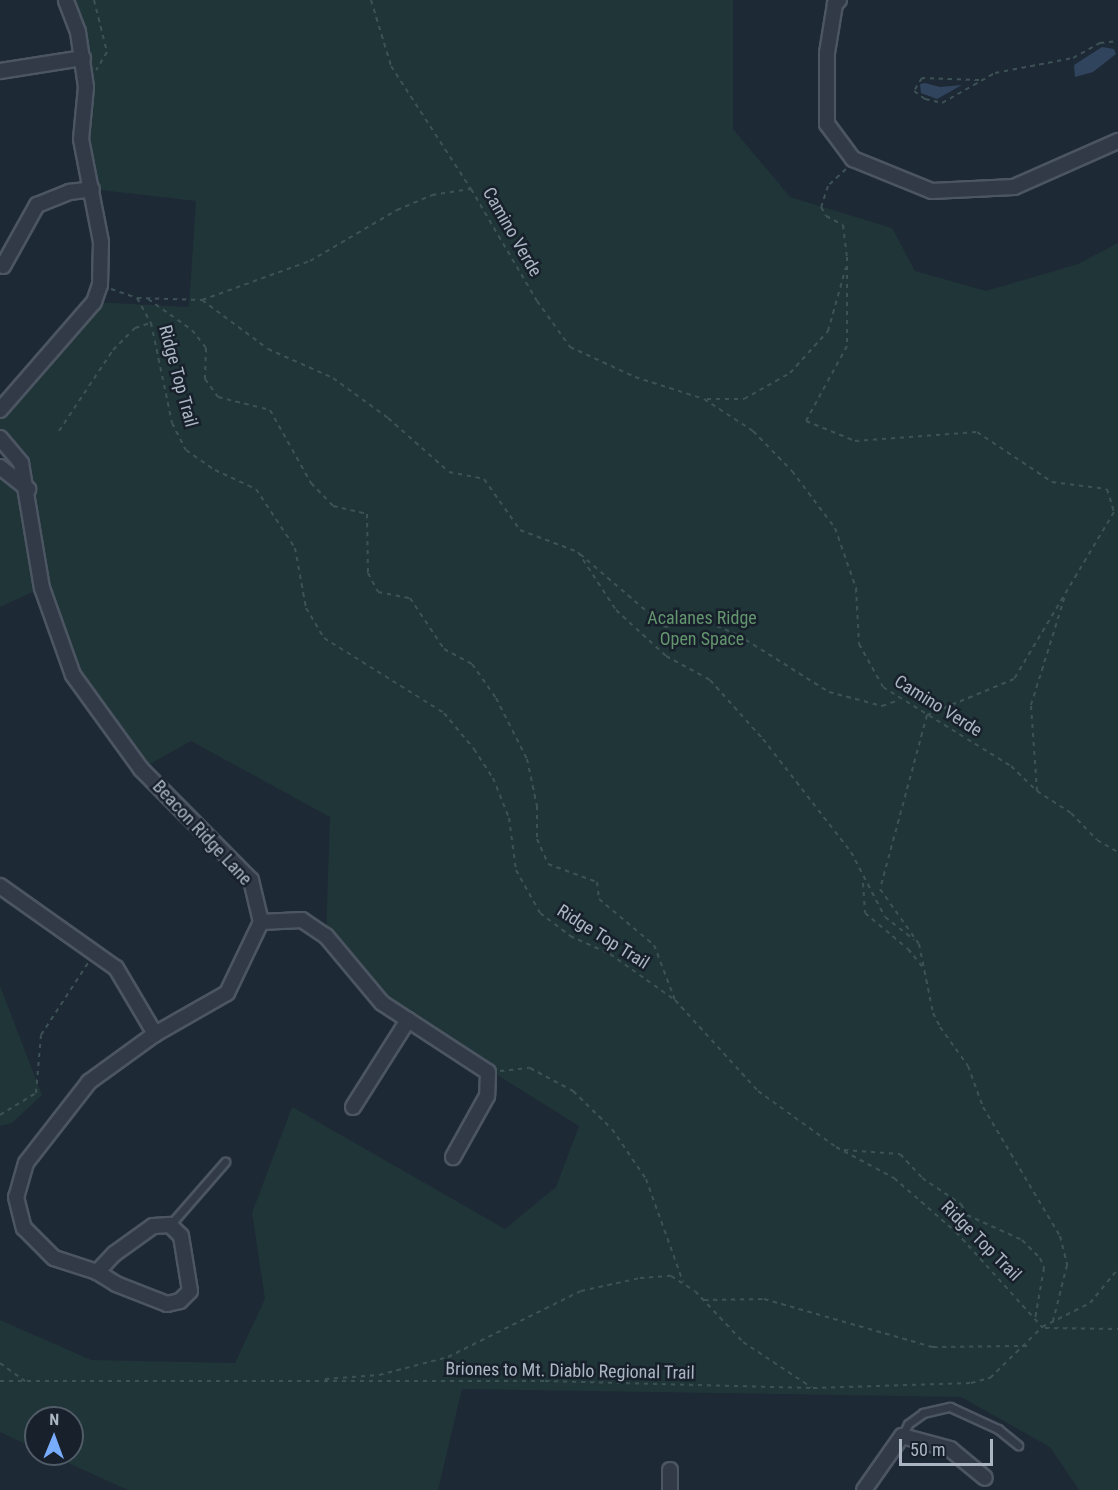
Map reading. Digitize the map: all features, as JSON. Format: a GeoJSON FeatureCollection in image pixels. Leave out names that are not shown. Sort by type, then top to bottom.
{"type":"FeatureCollection","features":[{"type":"Feature","properties":{"kind":"street"},"geometry":{"type":"LineString","coordinates":[[0,410],[94,302],[100,285],[101,242],[81,139],[86,87],[78,32],[66,0]]}},
{"type":"Feature","properties":{"kind":"street"},"geometry":{"type":"LineString","coordinates":[[839,0],[835,4],[827,53],[828,124],[853,159],[932,191],[1014,187],[1118,141]]}},
{"type":"Feature","properties":{"kind":"street"},"geometry":{"type":"LineString","coordinates":[[0,71],[82,58]]}},
{"type":"Feature","properties":{"kind":"street"},"geometry":{"type":"LineString","coordinates":[[3,266],[37,206],[69,192],[92,189]]}},
{"type":"Feature","properties":{"kind":"street","name":"Beacon Ridge Lane"},"geometry":{"type":"LineString","coordinates":[[0,438],[21,463],[28,489],[42,588],[74,675],[141,769],[251,880],[261,922]]}},
{"type":"Feature","properties":{"kind":"street"},"geometry":{"type":"LineString","coordinates":[[0,466],[28,489]]}},
{"type":"Feature","properties":{"kind":"street"},"geometry":{"type":"LineString","coordinates":[[0,886],[97,951],[116,968],[155,1034]]}},
{"type":"Feature","properties":{"kind":"street"},"geometry":{"type":"LineString","coordinates":[[97,1272],[114,1254],[153,1226],[170,1225],[181,1236],[190,1278],[190,1291],[180,1301],[167,1304],[116,1284],[97,1272],[54,1258],[24,1228],[16,1197],[26,1163],[89,1082],[155,1034],[227,993],[261,922],[302,920],[318,931],[382,1003],[488,1072],[487,1096],[453,1156]]}},
{"type":"Feature","properties":{"kind":"street"},"geometry":{"type":"LineString","coordinates":[[353,1107],[408,1020]]}},
{"type":"Feature","properties":{"kind":"street"},"geometry":{"type":"LineString","coordinates":[[864,1490],[902,1436],[951,1449],[985,1478]]}},
{"type":"Feature","properties":{"kind":"street"},"geometry":{"type":"LineString","coordinates":[[670,1470],[670,1490]]}},
{"type":"Feature","properties":{"kind":"lane"},"geometry":{"type":"LineString","coordinates":[[170,1225],[225,1162]]}},
{"type":"Feature","properties":{"kind":"lane"},"geometry":{"type":"LineString","coordinates":[[902,1436],[908,1424],[923,1413],[950,1407],[998,1429],[1018,1445]]}},
{"type":"Feature","properties":{"kind":"path"},"geometry":{"type":"LineString","coordinates":[[86,87],[107,52],[94,0]]}},
{"type":"Feature","properties":{"kind":"path","name":"Camino Verde"},"geometry":{"type":"LineString","coordinates":[[371,0],[391,66],[471,189],[537,301],[570,347],[635,377],[704,399],[753,431],[792,471],[835,528],[855,588],[859,644],[883,687],[898,700],[1011,766],[1037,791],[1118,852]]}},
{"type":"Feature","properties":{"kind":"path"},"geometry":{"type":"LineString","coordinates":[[979,80],[922,78],[915,91],[925,99],[942,103],[979,80],[1027,65],[1073,58],[1100,42],[1118,41]]}},
{"type":"Feature","properties":{"kind":"path","name":"Camino Verde"},"geometry":{"type":"LineString","coordinates":[[704,399],[744,399],[790,373],[828,331],[847,257],[843,225],[826,216],[821,207],[828,186],[853,159]]}},
{"type":"Feature","properties":{"kind":"path"},"geometry":{"type":"LineString","coordinates":[[100,285],[137,298],[202,300],[310,261],[397,210],[432,195],[471,189]]}},
{"type":"Feature","properties":{"kind":"path"},"geometry":{"type":"LineString","coordinates":[[847,257],[847,346],[806,421],[855,441],[977,432],[1052,483],[1107,489],[1114,512],[1014,679],[927,715],[879,889],[918,944],[933,1013],[968,1066],[983,1107],[1060,1236],[1066,1264],[1052,1325]]}},
{"type":"Feature","properties":{"kind":"path","name":"Ridge Top Trail"},"geometry":{"type":"LineString","coordinates":[[137,298],[151,323],[172,423],[186,450],[215,470],[256,489],[295,548],[306,608],[324,638],[444,713],[474,749],[494,778],[509,818],[516,870],[540,913],[570,936],[610,954],[675,1000],[758,1091],[842,1150],[894,1178],[947,1224],[1042,1327]]}},
{"type":"Feature","properties":{"kind":"path"},"geometry":{"type":"LineString","coordinates":[[148,299],[192,330],[206,348],[204,379],[218,397],[270,410],[318,490],[333,506],[367,514],[368,573],[378,592],[411,598],[444,649],[472,664],[506,718],[527,759],[537,806],[537,839],[548,864],[597,882],[599,898],[654,945],[675,1000]]}},
{"type":"Feature","properties":{"kind":"path"},"geometry":{"type":"LineString","coordinates":[[202,300],[268,349],[333,378],[388,417],[449,472],[484,479],[520,530],[578,552],[665,627],[700,619],[738,635],[829,692],[882,706],[898,700]]}},
{"type":"Feature","properties":{"kind":"path"},"geometry":{"type":"LineString","coordinates":[[59,430],[113,350],[135,328],[151,323]]}},
{"type":"Feature","properties":{"kind":"path"},"geometry":{"type":"LineString","coordinates":[[578,552],[616,610],[666,656],[710,680],[763,739],[851,852],[863,880],[885,917],[918,944]]}},
{"type":"Feature","properties":{"kind":"path"},"geometry":{"type":"LineString","coordinates":[[1037,791],[1030,705],[1066,592]]}},
{"type":"Feature","properties":{"kind":"path"},"geometry":{"type":"LineString","coordinates":[[863,880],[865,913],[908,949],[925,970]]}},
{"type":"Feature","properties":{"kind":"path"},"geometry":{"type":"LineString","coordinates":[[0,1115],[36,1093],[41,1035],[97,951]]}},
{"type":"Feature","properties":{"kind":"path"},"geometry":{"type":"LineString","coordinates":[[488,1072],[530,1068],[573,1091],[612,1128],[646,1179],[684,1283]]}},
{"type":"Feature","properties":{"kind":"path"},"geometry":{"type":"LineString","coordinates":[[842,1150],[900,1154],[922,1178],[961,1204],[968,1215],[1022,1240],[1040,1258],[1044,1268],[1035,1319]]}},
{"type":"Feature","properties":{"kind":"path"},"geometry":{"type":"LineString","coordinates":[[1042,1327],[1052,1325],[1090,1303],[1118,1269]]}},
{"type":"Feature","properties":{"kind":"path"},"geometry":{"type":"LineString","coordinates":[[310,1381],[379,1375],[448,1357],[516,1326],[554,1303],[605,1283],[671,1276],[684,1283],[704,1300],[743,1342],[813,1388]]}},
{"type":"Feature","properties":{"kind":"path"},"geometry":{"type":"LineString","coordinates":[[704,1300],[764,1299],[933,1347],[1027,1346]]}},
{"type":"Feature","properties":{"kind":"path"},"geometry":{"type":"LineString","coordinates":[[1042,1327],[1118,1329]]}},
{"type":"Feature","properties":{"kind":"path","name":"Briones to Mt. Diablo Regional Trail"},"geometry":{"type":"LineString","coordinates":[[0,1381],[545,1381],[813,1388],[971,1383],[990,1378],[1027,1346],[1042,1327]]}},
{"type":"Feature","properties":{"kind":"path"},"geometry":{"type":"LineString","coordinates":[[0,1363],[26,1382]]}},
{"type":"Feature","properties":{"kind":"green space","name":"Acalanes Ridge Open Space"},"geometry":{"type":"Polygon","coordinates":[[[66,0],[733,0],[733,129],[790,197],[892,228],[915,271],[986,291],[1078,264],[1118,243],[1118,1490],[1079,1490],[1050,1447],[961,1397],[462,1389],[438,1490],[128,1490],[75,1466],[84,1466],[84,1406],[24,1406],[24,1443],[0,1432],[0,1320],[91,1360],[235,1363],[265,1299],[252,1213],[292,1107],[505,1229],[556,1187],[579,1126],[382,1003],[326,936],[330,817],[191,741],[141,769],[73,675],[41,588],[0,607],[0,467],[27,488],[0,438],[0,410],[94,302],[189,307],[196,201],[92,189],[83,103],[66,0]]]}},
{"type":"Feature","properties":{"kind":"green space"},"geometry":{"type":"Polygon","coordinates":[[[0,986],[42,1095],[12,1123],[0,1126],[0,986]]]}},
{"type":"Feature","properties":{"kind":"water"},"geometry":{"type":"Polygon","coordinates":[[[1102,47],[1114,49],[1116,54],[1093,72],[1075,77],[1074,65],[1102,47]]]}},
{"type":"Feature","properties":{"kind":"water"},"geometry":{"type":"Polygon","coordinates":[[[920,84],[940,87],[962,85],[937,99],[921,93],[920,84]]]}}]}
